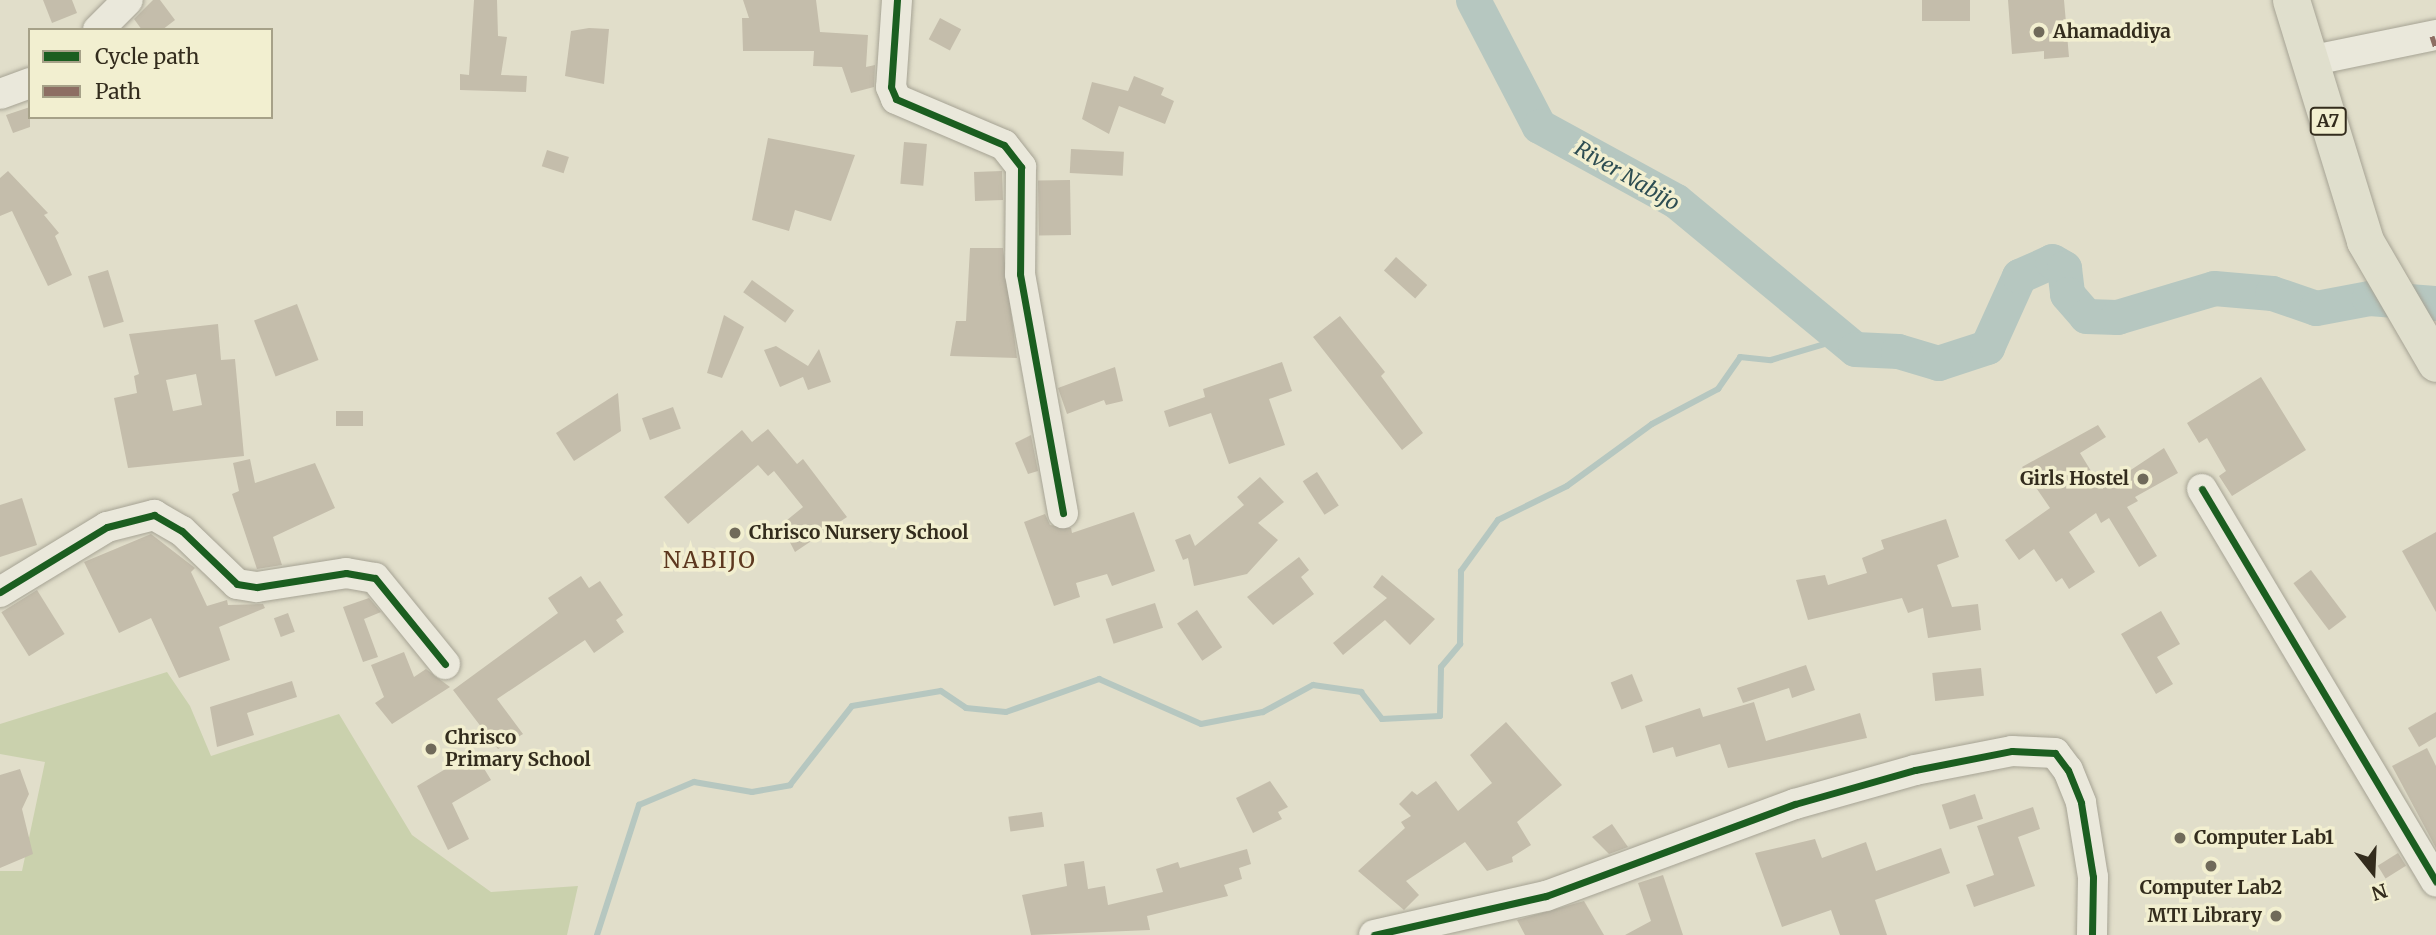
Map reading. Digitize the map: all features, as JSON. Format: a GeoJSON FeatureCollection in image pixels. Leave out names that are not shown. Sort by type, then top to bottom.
{"type":"FeatureCollection","features":[{"type":"Feature","properties":{"kind":"main road","name":"A7"},"geometry":{"type":"LineString","coordinates":[[2291,0],[2365,241],[2434,360]]}},
{"type":"Feature","properties":{"kind":"street"},"geometry":{"type":"LineString","coordinates":[[100,28],[128,0]]}},
{"type":"Feature","properties":{"kind":"street"},"geometry":{"type":"LineString","coordinates":[[897,0],[891,87],[896,99],[1004,145],[1021,167],[1020,274],[1063,513]]}},
{"type":"Feature","properties":{"kind":"street"},"geometry":{"type":"LineString","coordinates":[[2309,61],[2436,35]]}},
{"type":"Feature","properties":{"kind":"street"},"geometry":{"type":"LineString","coordinates":[[0,94],[28,84]]}},
{"type":"Feature","properties":{"kind":"street"},"geometry":{"type":"LineString","coordinates":[[2202,489],[2436,881]]}},
{"type":"Feature","properties":{"kind":"street"},"geometry":{"type":"LineString","coordinates":[[0,592],[107,527],[154,515],[182,531],[237,584],[257,587],[346,573],[375,578],[445,664]]}},
{"type":"Feature","properties":{"kind":"street"},"geometry":{"type":"LineString","coordinates":[[1374,935],[1546,895],[1795,804],[1915,770],[2012,751],[2055,753],[2068,770],[2081,803],[2093,877],[2092,935]]}},
{"type":"Feature","properties":{"kind":"green space"},"geometry":{"type":"Polygon","coordinates":[[[167,672],[190,706],[211,756],[339,714],[412,835],[491,892],[578,886],[567,935],[0,935],[0,871],[22,871],[45,762],[0,754],[0,724],[167,672]]]}},
{"type":"Feature","properties":{"kind":"building"},"geometry":{"type":"Polygon","coordinates":[[[43,0],[72,0],[77,13],[52,23],[43,0]]]}},
{"type":"Feature","properties":{"kind":"building"},"geometry":{"type":"Polygon","coordinates":[[[153,0],[160,0],[175,20],[165,28],[141,28],[134,19],[153,0]]]}},
{"type":"Feature","properties":{"kind":"building"},"geometry":{"type":"Polygon","coordinates":[[[474,0],[497,0],[498,36],[507,37],[501,75],[527,76],[526,92],[460,90],[460,74],[469,75],[474,0]]]}},
{"type":"Feature","properties":{"kind":"building"},"geometry":{"type":"Polygon","coordinates":[[[743,0],[816,0],[820,32],[868,35],[866,67],[875,65],[874,87],[851,93],[842,67],[813,66],[814,51],[743,51],[742,18],[749,18],[743,0]]]}},
{"type":"Feature","properties":{"kind":"building"},"geometry":{"type":"Polygon","coordinates":[[[1922,0],[1970,0],[1970,21],[1922,21],[1922,0]]]}},
{"type":"Feature","properties":{"kind":"building","name":"Ahamaddiya"},"geometry":{"type":"Polygon","coordinates":[[[2008,0],[2064,0],[2069,57],[2044,59],[2044,51],[2012,54],[2008,0]]]}},
{"type":"Feature","properties":{"kind":"building"},"geometry":{"type":"Polygon","coordinates":[[[940,18],[961,29],[950,50],[929,39],[940,18]]]}},
{"type":"Feature","properties":{"kind":"building"},"geometry":{"type":"Polygon","coordinates":[[[609,29],[604,84],[565,76],[571,31],[609,29]]]}},
{"type":"Feature","properties":{"kind":"building"},"geometry":{"type":"Polygon","coordinates":[[[1134,76],[1164,88],[1161,95],[1174,101],[1165,124],[1119,106],[1109,134],[1082,119],[1092,82],[1128,91],[1134,76]]]}},
{"type":"Feature","properties":{"kind":"building"},"geometry":{"type":"Polygon","coordinates":[[[28,108],[30,127],[13,133],[6,115],[28,108]]]}},
{"type":"Feature","properties":{"kind":"building"},"geometry":{"type":"Polygon","coordinates":[[[768,138],[855,155],[831,221],[795,210],[789,231],[752,220],[768,138]]]}},
{"type":"Feature","properties":{"kind":"building"},"geometry":{"type":"Polygon","coordinates":[[[904,142],[927,144],[923,186],[900,184],[904,142]]]}},
{"type":"Feature","properties":{"kind":"building"},"geometry":{"type":"Polygon","coordinates":[[[1071,149],[1124,152],[1123,176],[1070,173],[1071,149]]]}},
{"type":"Feature","properties":{"kind":"building"},"geometry":{"type":"Polygon","coordinates":[[[547,150],[569,157],[564,173],[542,166],[547,150]]]}},
{"type":"Feature","properties":{"kind":"building"},"geometry":{"type":"Polygon","coordinates":[[[8,171],[48,213],[44,215],[59,233],[55,236],[72,275],[48,286],[12,211],[0,216],[0,178],[8,171]]]}},
{"type":"Feature","properties":{"kind":"building"},"geometry":{"type":"Polygon","coordinates":[[[1002,171],[1003,200],[975,201],[974,172],[1002,171]]]}},
{"type":"Feature","properties":{"kind":"building"},"geometry":{"type":"Polygon","coordinates":[[[1070,180],[1071,235],[1039,236],[1038,181],[1070,180]]]}},
{"type":"Feature","properties":{"kind":"building"},"geometry":{"type":"Polygon","coordinates":[[[970,248],[1003,248],[1017,358],[950,356],[956,321],[966,321],[970,248]]]}},
{"type":"Feature","properties":{"kind":"building"},"geometry":{"type":"Polygon","coordinates":[[[1396,257],[1427,285],[1415,298],[1384,270],[1396,257]]]}},
{"type":"Feature","properties":{"kind":"building"},"geometry":{"type":"Polygon","coordinates":[[[108,270],[124,322],[104,328],[88,276],[108,270]]]}},
{"type":"Feature","properties":{"kind":"building"},"geometry":{"type":"Polygon","coordinates":[[[752,280],[794,311],[785,323],[743,292],[752,280]]]}},
{"type":"Feature","properties":{"kind":"building"},"geometry":{"type":"Polygon","coordinates":[[[297,304],[319,360],[276,376],[254,320],[297,304]]]}},
{"type":"Feature","properties":{"kind":"building"},"geometry":{"type":"Polygon","coordinates":[[[724,315],[744,327],[722,378],[707,373],[724,315]]]}},
{"type":"Feature","properties":{"kind":"building"},"geometry":{"type":"Polygon","coordinates":[[[1340,316],[1385,372],[1381,376],[1423,433],[1402,450],[1313,337],[1340,316]]]}},
{"type":"Feature","properties":{"kind":"building"},"geometry":{"type":"Polygon","coordinates":[[[218,324],[221,360],[235,359],[244,456],[128,468],[114,398],[137,393],[134,376],[139,374],[129,334],[218,324]],[[196,374],[166,380],[173,411],[202,405],[196,374]]]}},
{"type":"Feature","properties":{"kind":"building"},"geometry":{"type":"Polygon","coordinates":[[[776,346],[808,366],[819,349],[831,382],[808,390],[803,377],[780,387],[764,350],[776,346]]]}},
{"type":"Feature","properties":{"kind":"building"},"geometry":{"type":"Polygon","coordinates":[[[1282,362],[1292,391],[1269,399],[1285,445],[1229,464],[1211,413],[1169,427],[1164,411],[1205,397],[1203,389],[1282,362]]]}},
{"type":"Feature","properties":{"kind":"building"},"geometry":{"type":"Polygon","coordinates":[[[1115,367],[1123,401],[1106,405],[1104,400],[1067,414],[1058,388],[1115,367]]]}},
{"type":"Feature","properties":{"kind":"building"},"geometry":{"type":"Polygon","coordinates":[[[2261,377],[2306,450],[2232,496],[2219,476],[2226,471],[2207,438],[2199,443],[2187,423],[2261,377]]]}},
{"type":"Feature","properties":{"kind":"building"},"geometry":{"type":"Polygon","coordinates":[[[618,393],[621,431],[574,461],[556,433],[618,393]]]}},
{"type":"Feature","properties":{"kind":"building"},"geometry":{"type":"Polygon","coordinates":[[[673,407],[681,429],[650,440],[642,418],[673,407]]]}},
{"type":"Feature","properties":{"kind":"building"},"geometry":{"type":"Polygon","coordinates":[[[336,411],[363,411],[363,426],[336,426],[336,411]]]}},
{"type":"Feature","properties":{"kind":"building"},"geometry":{"type":"Polygon","coordinates":[[[2098,425],[2106,437],[2080,453],[2102,489],[2164,448],[2178,473],[2135,497],[2138,501],[2127,507],[2157,556],[2139,567],[2109,518],[2101,523],[2096,513],[2069,532],[2095,572],[2069,589],[2062,578],[2056,582],[2034,549],[2019,560],[2005,540],[2050,508],[2022,467],[2098,425]]]}},
{"type":"Feature","properties":{"kind":"building"},"geometry":{"type":"Polygon","coordinates":[[[768,429],[797,464],[803,459],[847,517],[795,552],[781,525],[803,507],[774,471],[768,476],[758,465],[688,524],[664,497],[742,430],[752,442],[768,429]]]}},
{"type":"Feature","properties":{"kind":"building"},"geometry":{"type":"Polygon","coordinates":[[[1031,435],[1038,471],[1028,474],[1015,443],[1031,435]]]}},
{"type":"Feature","properties":{"kind":"building"},"geometry":{"type":"Polygon","coordinates":[[[250,459],[255,483],[315,463],[335,508],[273,537],[282,565],[257,569],[232,494],[239,491],[233,463],[250,459]]]}},
{"type":"Feature","properties":{"kind":"building"},"geometry":{"type":"Polygon","coordinates":[[[1317,472],[1339,506],[1325,515],[1303,481],[1317,472]]]}},
{"type":"Feature","properties":{"kind":"building"},"geometry":{"type":"Polygon","coordinates":[[[1260,477],[1284,502],[1258,523],[1278,540],[1247,574],[1194,586],[1188,558],[1183,560],[1175,540],[1190,534],[1195,546],[1244,505],[1237,497],[1260,477]]]}},
{"type":"Feature","properties":{"kind":"building"},"geometry":{"type":"Polygon","coordinates":[[[22,498],[37,545],[0,557],[0,505],[22,498]]]}},
{"type":"Feature","properties":{"kind":"building"},"geometry":{"type":"Polygon","coordinates":[[[1134,512],[1155,571],[1112,586],[1107,574],[1076,583],[1080,597],[1054,606],[1024,522],[1045,514],[1050,525],[1071,528],[1072,533],[1134,512]]]}},
{"type":"Feature","properties":{"kind":"building"},"geometry":{"type":"Polygon","coordinates":[[[1946,519],[1959,557],[1937,565],[1952,607],[1978,604],[1981,630],[1928,638],[1923,608],[1908,613],[1902,598],[1808,620],[1796,580],[1825,575],[1828,585],[1867,573],[1862,558],[1884,549],[1881,540],[1946,519]]]}},
{"type":"Feature","properties":{"kind":"building"},"geometry":{"type":"Polygon","coordinates":[[[2436,532],[2436,612],[2402,551],[2436,532]]]}},
{"type":"Feature","properties":{"kind":"building"},"geometry":{"type":"Polygon","coordinates":[[[151,534],[195,568],[191,572],[207,606],[227,600],[228,605],[263,604],[265,608],[219,627],[230,660],[179,678],[151,618],[119,633],[84,562],[151,534]]]}},
{"type":"Feature","properties":{"kind":"building"},"geometry":{"type":"Polygon","coordinates":[[[1299,557],[1309,570],[1301,577],[1314,594],[1273,625],[1247,597],[1299,557]]]}},
{"type":"Feature","properties":{"kind":"building"},"geometry":{"type":"Polygon","coordinates":[[[2311,570],[2347,617],[2329,630],[2293,583],[2311,570]]]}},
{"type":"Feature","properties":{"kind":"building"},"geometry":{"type":"Polygon","coordinates":[[[1382,575],[1435,619],[1410,645],[1385,620],[1343,655],[1333,643],[1387,598],[1373,587],[1382,575]]]}},
{"type":"Feature","properties":{"kind":"building"},"geometry":{"type":"Polygon","coordinates":[[[581,576],[589,588],[600,581],[623,615],[616,620],[624,632],[594,653],[585,640],[497,699],[523,734],[498,749],[453,690],[558,613],[548,598],[581,576]]]}},
{"type":"Feature","properties":{"kind":"building"},"geometry":{"type":"Polygon","coordinates":[[[37,590],[65,634],[29,656],[1,612],[37,590]]]}},
{"type":"Feature","properties":{"kind":"building"},"geometry":{"type":"Polygon","coordinates":[[[369,598],[381,612],[364,619],[378,657],[363,662],[343,607],[369,598]]]}},
{"type":"Feature","properties":{"kind":"building"},"geometry":{"type":"Polygon","coordinates":[[[1155,603],[1163,628],[1114,644],[1106,619],[1155,603]]]}},
{"type":"Feature","properties":{"kind":"building"},"geometry":{"type":"Polygon","coordinates":[[[1197,610],[1222,647],[1202,661],[1177,623],[1197,610]]]}},
{"type":"Feature","properties":{"kind":"building"},"geometry":{"type":"Polygon","coordinates":[[[2161,611],[2180,644],[2157,657],[2173,684],[2156,694],[2121,634],[2161,611]]]}},
{"type":"Feature","properties":{"kind":"building"},"geometry":{"type":"Polygon","coordinates":[[[288,613],[295,632],[281,637],[274,618],[288,613]]]}},
{"type":"Feature","properties":{"kind":"building"},"geometry":{"type":"Polygon","coordinates":[[[404,652],[414,677],[426,669],[450,687],[392,724],[375,703],[384,697],[371,665],[404,652]]]}},
{"type":"Feature","properties":{"kind":"building"},"geometry":{"type":"Polygon","coordinates":[[[1806,665],[1815,690],[1792,698],[1789,688],[1743,703],[1737,688],[1806,665]]]}},
{"type":"Feature","properties":{"kind":"building"},"geometry":{"type":"Polygon","coordinates":[[[1981,668],[1984,696],[1935,701],[1932,673],[1981,668]]]}},
{"type":"Feature","properties":{"kind":"building"},"geometry":{"type":"Polygon","coordinates":[[[1632,674],[1643,701],[1622,710],[1611,683],[1632,674]]]}},
{"type":"Feature","properties":{"kind":"building"},"geometry":{"type":"Polygon","coordinates":[[[292,681],[297,697],[247,713],[254,735],[217,747],[210,707],[292,681]]]}},
{"type":"Feature","properties":{"kind":"building"},"geometry":{"type":"Polygon","coordinates":[[[1754,702],[1766,741],[1860,713],[1867,738],[1728,768],[1720,744],[1676,757],[1673,747],[1653,753],[1645,726],[1700,708],[1703,717],[1754,702]]]}},
{"type":"Feature","properties":{"kind":"building"},"geometry":{"type":"Polygon","coordinates":[[[2436,712],[2436,737],[2419,747],[2408,728],[2436,712]]]}},
{"type":"Feature","properties":{"kind":"building"},"geometry":{"type":"Polygon","coordinates":[[[1506,722],[1562,785],[1517,822],[1531,845],[1512,857],[1513,862],[1487,871],[1465,842],[1406,881],[1419,895],[1404,910],[1358,871],[1405,828],[1401,822],[1411,816],[1399,804],[1412,791],[1417,795],[1436,781],[1458,811],[1492,783],[1470,755],[1506,722]]]}},
{"type":"Feature","properties":{"kind":"building"},"geometry":{"type":"Polygon","coordinates":[[[2427,748],[2436,766],[2436,848],[2392,766],[2427,748]]]}},
{"type":"Feature","properties":{"kind":"building"},"geometry":{"type":"Polygon","coordinates":[[[474,752],[491,780],[452,803],[469,839],[448,850],[417,786],[474,752]]]}},
{"type":"Feature","properties":{"kind":"building"},"geometry":{"type":"Polygon","coordinates":[[[20,769],[29,794],[22,809],[33,854],[0,868],[0,775],[20,769]]]}},
{"type":"Feature","properties":{"kind":"building"},"geometry":{"type":"Polygon","coordinates":[[[1270,781],[1288,807],[1278,812],[1282,819],[1253,833],[1236,798],[1270,781]]]}},
{"type":"Feature","properties":{"kind":"building"},"geometry":{"type":"Polygon","coordinates":[[[1975,794],[1983,819],[1950,830],[1942,805],[1975,794]]]}},
{"type":"Feature","properties":{"kind":"building"},"geometry":{"type":"Polygon","coordinates":[[[2033,807],[2040,829],[2018,837],[2035,886],[1974,907],[1966,885],[1994,875],[1977,826],[2033,807]]]}},
{"type":"Feature","properties":{"kind":"building"},"geometry":{"type":"Polygon","coordinates":[[[1042,812],[1044,827],[1010,832],[1008,817],[1042,812]]]}},
{"type":"Feature","properties":{"kind":"building"},"geometry":{"type":"Polygon","coordinates":[[[1612,824],[1628,847],[1609,854],[1592,837],[1612,824]]]}},
{"type":"Feature","properties":{"kind":"building"},"geometry":{"type":"Polygon","coordinates":[[[1815,839],[1822,858],[1866,842],[1876,871],[1941,848],[1950,873],[1875,900],[1887,935],[1840,935],[1831,910],[1782,927],[1755,853],[1815,839]]]}},
{"type":"Feature","properties":{"kind":"building"},"geometry":{"type":"Polygon","coordinates":[[[1247,849],[1251,864],[1239,868],[1242,879],[1224,885],[1228,896],[1147,916],[1150,930],[1031,935],[1022,895],[1067,886],[1064,864],[1084,861],[1088,889],[1105,886],[1108,905],[1163,892],[1156,869],[1178,862],[1180,868],[1247,849]]]}},
{"type":"Feature","properties":{"kind":"building"},"geometry":{"type":"Polygon","coordinates":[[[2398,853],[2406,866],[2386,878],[2378,866],[2398,853]]]}},
{"type":"Feature","properties":{"kind":"building"},"geometry":{"type":"Polygon","coordinates":[[[1663,875],[1683,935],[1625,935],[1651,921],[1638,883],[1663,875]]]}},
{"type":"Feature","properties":{"kind":"building"},"geometry":{"type":"Polygon","coordinates":[[[1584,901],[1604,935],[1525,935],[1517,920],[1584,901]]]}},
{"type":"Feature","properties":{"kind":"waterway","name":"River Nabijo"},"geometry":{"type":"LineString","coordinates":[[1473,0],[1539,126],[1676,201],[1855,349],[1898,351],[1938,363],[1987,347],[2019,276],[2052,261],[2064,268],[2067,294],[2086,316],[2117,317],[2214,288],[2272,293],[2316,308],[2369,298],[2436,303]]}},
{"type":"Feature","properties":{"kind":"waterway"},"geometry":{"type":"LineString","coordinates":[[597,935],[639,805],[694,782],[752,792],[790,785],[852,706],[941,691],[966,708],[1006,712],[1099,679],[1201,724],[1263,712],[1313,685],[1361,692],[1382,719],[1440,716],[1441,667],[1460,644],[1461,571],[1498,520],[1567,486],[1652,424],[1718,389],[1740,357],[1771,360],[1842,339]]}},
{"type":"Feature","properties":{"kind":"marked path"},"geometry":{"type":"LineString","coordinates":[[2432,36],[2436,48]]}},
{"type":"Feature","properties":{"kind":"cycle path"},"geometry":{"type":"LineString","coordinates":[[897,0],[891,87],[896,99],[1004,145],[1021,167],[1020,274],[1063,513]]}},
{"type":"Feature","properties":{"kind":"cycle path"},"geometry":{"type":"LineString","coordinates":[[2202,489],[2436,882]]}},
{"type":"Feature","properties":{"kind":"cycle path"},"geometry":{"type":"LineString","coordinates":[[0,592],[107,527],[154,515],[182,531],[237,584],[257,587],[346,573],[375,578],[445,664]]}},
{"type":"Feature","properties":{"kind":"cycle path"},"geometry":{"type":"LineString","coordinates":[[1374,935],[1546,896],[1795,804],[1915,770],[2012,751],[2055,753],[2068,770],[2081,803],[2093,877],[2092,935]]}},
{"type":"Feature","properties":{"kind":"place","name":"Ahamaddiya"},"geometry":{"type":"Point","coordinates":[2039,32]}},
{"type":"Feature","properties":{"kind":"place","name":"Girls Hostel"},"geometry":{"type":"Point","coordinates":[2143,479]}},
{"type":"Feature","properties":{"kind":"place","name":"Chrisco Nursery School"},"geometry":{"type":"Point","coordinates":[735,533]}},
{"type":"Feature","properties":{"kind":"place","name":"Chrisco Primary School"},"geometry":{"type":"Point","coordinates":[431,749]}},
{"type":"Feature","properties":{"kind":"place","name":"Computer Lab1"},"geometry":{"type":"Point","coordinates":[2180,838]}},
{"type":"Feature","properties":{"kind":"place","name":"Computer Lab2"},"geometry":{"type":"Point","coordinates":[2211,866]}},
{"type":"Feature","properties":{"kind":"place","name":"MTI Library"},"geometry":{"type":"Point","coordinates":[2276,916]}},
{"type":"Feature","properties":{"kind":"district","name":"NABIJO"},"geometry":{"type":"Point","coordinates":[710,560]}}]}
